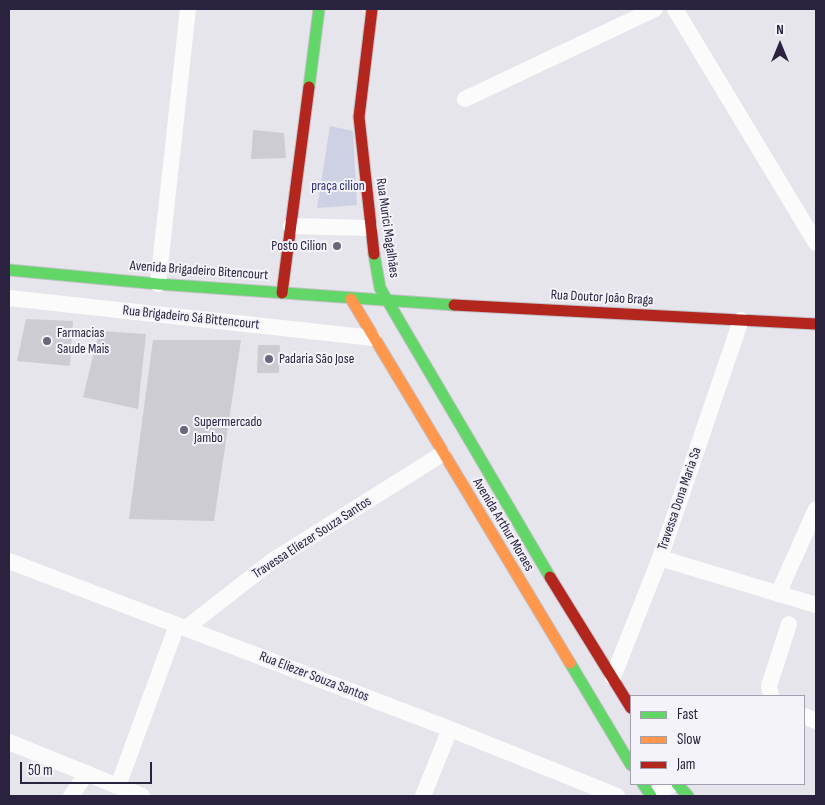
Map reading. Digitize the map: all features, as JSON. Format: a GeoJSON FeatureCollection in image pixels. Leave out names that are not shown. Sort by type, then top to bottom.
{"type":"FeatureCollection","features":[{"type":"Feature","properties":{"kind":"street"},"geometry":{"type":"LineString","coordinates":[[158,284],[188,9]]}},
{"type":"Feature","properties":{"kind":"street"},"geometry":{"type":"LineString","coordinates":[[282,293],[319,9]]}},
{"type":"Feature","properties":{"kind":"street","name":"Rua Murici Magalhães"},"geometry":{"type":"LineString","coordinates":[[372,9],[359,116],[376,272],[386,302]]}},
{"type":"Feature","properties":{"kind":"street"},"geometry":{"type":"LineString","coordinates":[[465,99],[655,9]]}},
{"type":"Feature","properties":{"kind":"street"},"geometry":{"type":"LineString","coordinates":[[675,9],[816,243]]}},
{"type":"Feature","properties":{"kind":"street"},"geometry":{"type":"LineString","coordinates":[[291,226],[370,228]]}},
{"type":"Feature","properties":{"kind":"street","name":"Avenida Brigadeiro Bitencourt"},"geometry":{"type":"LineString","coordinates":[[9,270],[386,302]]}},
{"type":"Feature","properties":{"kind":"street","name":"Rua Brigadeiro Sá Bittencourt"},"geometry":{"type":"LineString","coordinates":[[9,298],[373,338]]}},
{"type":"Feature","properties":{"kind":"street","name":"Avenida Arthur Moraes"},"geometry":{"type":"LineString","coordinates":[[351,299],[442,454],[469,470],[583,628],[630,706]]}},
{"type":"Feature","properties":{"kind":"street","name":"Rua Doutor João Braga"},"geometry":{"type":"LineString","coordinates":[[386,302],[816,324]]}},
{"type":"Feature","properties":{"kind":"street","name":"Avenida Arthur Moraes"},"geometry":{"type":"LineString","coordinates":[[386,302],[555,641],[630,762]]}},
{"type":"Feature","properties":{"kind":"street","name":"Travessa Dona Maria Sa"},"geometry":{"type":"LineString","coordinates":[[613,676],[660,558],[741,320]]}},
{"type":"Feature","properties":{"kind":"street","name":"Travessa Eliezer Souza Santos"},"geometry":{"type":"LineString","coordinates":[[182,627],[272,561],[442,454]]}},
{"type":"Feature","properties":{"kind":"street"},"geometry":{"type":"LineString","coordinates":[[778,594],[816,509]]}},
{"type":"Feature","properties":{"kind":"street"},"geometry":{"type":"LineString","coordinates":[[660,558],[816,605]]}},
{"type":"Feature","properties":{"kind":"street","name":"Rua Eliezer Souza Santos"},"geometry":{"type":"LineString","coordinates":[[9,562],[450,729],[618,796]]}},
{"type":"Feature","properties":{"kind":"street"},"geometry":{"type":"LineString","coordinates":[[771,695],[769,686],[789,624]]}},
{"type":"Feature","properties":{"kind":"street"},"geometry":{"type":"LineString","coordinates":[[118,786],[182,627]]}},
{"type":"Feature","properties":{"kind":"street"},"geometry":{"type":"LineString","coordinates":[[555,641],[583,628]]}},
{"type":"Feature","properties":{"kind":"street"},"geometry":{"type":"LineString","coordinates":[[423,796],[450,729]]}},
{"type":"Feature","properties":{"kind":"street"},"geometry":{"type":"LineString","coordinates":[[9,742],[142,796]]}},
{"type":"Feature","properties":{"kind":"street"},"geometry":{"type":"LineString","coordinates":[[71,796],[87,773]]}},
{"type":"Feature","properties":{"kind":"street"},"geometry":{"type":"LineString","coordinates":[[644,785],[651,796],[673,785]]}},
{"type":"Feature","properties":{"kind":"street"},"geometry":{"type":"LineString","coordinates":[[676,785],[688,796]]}},
{"type":"Feature","properties":{"kind":"green space","name":"praça cilion"},"geometry":{"type":"Polygon","coordinates":[[[330,126],[353,131],[357,205],[317,208],[330,126]]]}},
{"type":"Feature","properties":{"kind":"building"},"geometry":{"type":"Polygon","coordinates":[[[253,130],[284,133],[286,158],[251,159],[253,130]]]}},
{"type":"Feature","properties":{"kind":"building","name":"Farmacias Saude Mais"},"geometry":{"type":"Polygon","coordinates":[[[26,319],[73,321],[70,366],[17,361],[26,319]]]}},
{"type":"Feature","properties":{"kind":"building"},"geometry":{"type":"Polygon","coordinates":[[[99,331],[146,334],[138,409],[83,397],[99,331]]]}},
{"type":"Feature","properties":{"kind":"building","name":"Supermercado Jambo"},"geometry":{"type":"Polygon","coordinates":[[[153,340],[241,340],[214,521],[129,519],[153,340]]]}},
{"type":"Feature","properties":{"kind":"building","name":"Padaria São Jose"},"geometry":{"type":"Polygon","coordinates":[[[258,345],[280,345],[279,373],[257,373],[258,345]]]}},
{"type":"Feature","properties":{"kind":"traffic: fast"},"geometry":{"type":"LineString","coordinates":[[309,87],[319,9]]}},
{"type":"Feature","properties":{"kind":"traffic: fast"},"geometry":{"type":"LineString","coordinates":[[374,254],[380,288],[550,577]]}},
{"type":"Feature","properties":{"kind":"traffic: fast"},"geometry":{"type":"LineString","coordinates":[[9,270],[158,284],[454,305]]}},
{"type":"Feature","properties":{"kind":"traffic: fast"},"geometry":{"type":"LineString","coordinates":[[570,663],[630,763]]}},
{"type":"Feature","properties":{"kind":"traffic: fast"},"geometry":{"type":"LineString","coordinates":[[644,785],[651,796]]}},
{"type":"Feature","properties":{"kind":"traffic: fast"},"geometry":{"type":"LineString","coordinates":[[678,785],[688,796]]}},
{"type":"Feature","properties":{"kind":"traffic: slow"},"geometry":{"type":"LineString","coordinates":[[351,299],[570,663]]}},
{"type":"Feature","properties":{"kind":"traffic: jam"},"geometry":{"type":"LineString","coordinates":[[372,9],[359,117],[374,254]]}},
{"type":"Feature","properties":{"kind":"traffic: jam"},"geometry":{"type":"LineString","coordinates":[[282,293],[309,87]]}},
{"type":"Feature","properties":{"kind":"traffic: jam"},"geometry":{"type":"LineString","coordinates":[[454,305],[816,324]]}},
{"type":"Feature","properties":{"kind":"traffic: jam"},"geometry":{"type":"LineString","coordinates":[[550,577],[630,706]]}},
{"type":"Feature","properties":{"kind":"place","name":"Posto Cilion"},"geometry":{"type":"Point","coordinates":[337,246]}},
{"type":"Feature","properties":{"kind":"place","name":"Farmacias Saude Mais"},"geometry":{"type":"Point","coordinates":[47,341]}},
{"type":"Feature","properties":{"kind":"place","name":"Padaria São Jose"},"geometry":{"type":"Point","coordinates":[269,359]}},
{"type":"Feature","properties":{"kind":"place","name":"Supermercado Jambo"},"geometry":{"type":"Point","coordinates":[184,430]}}]}
